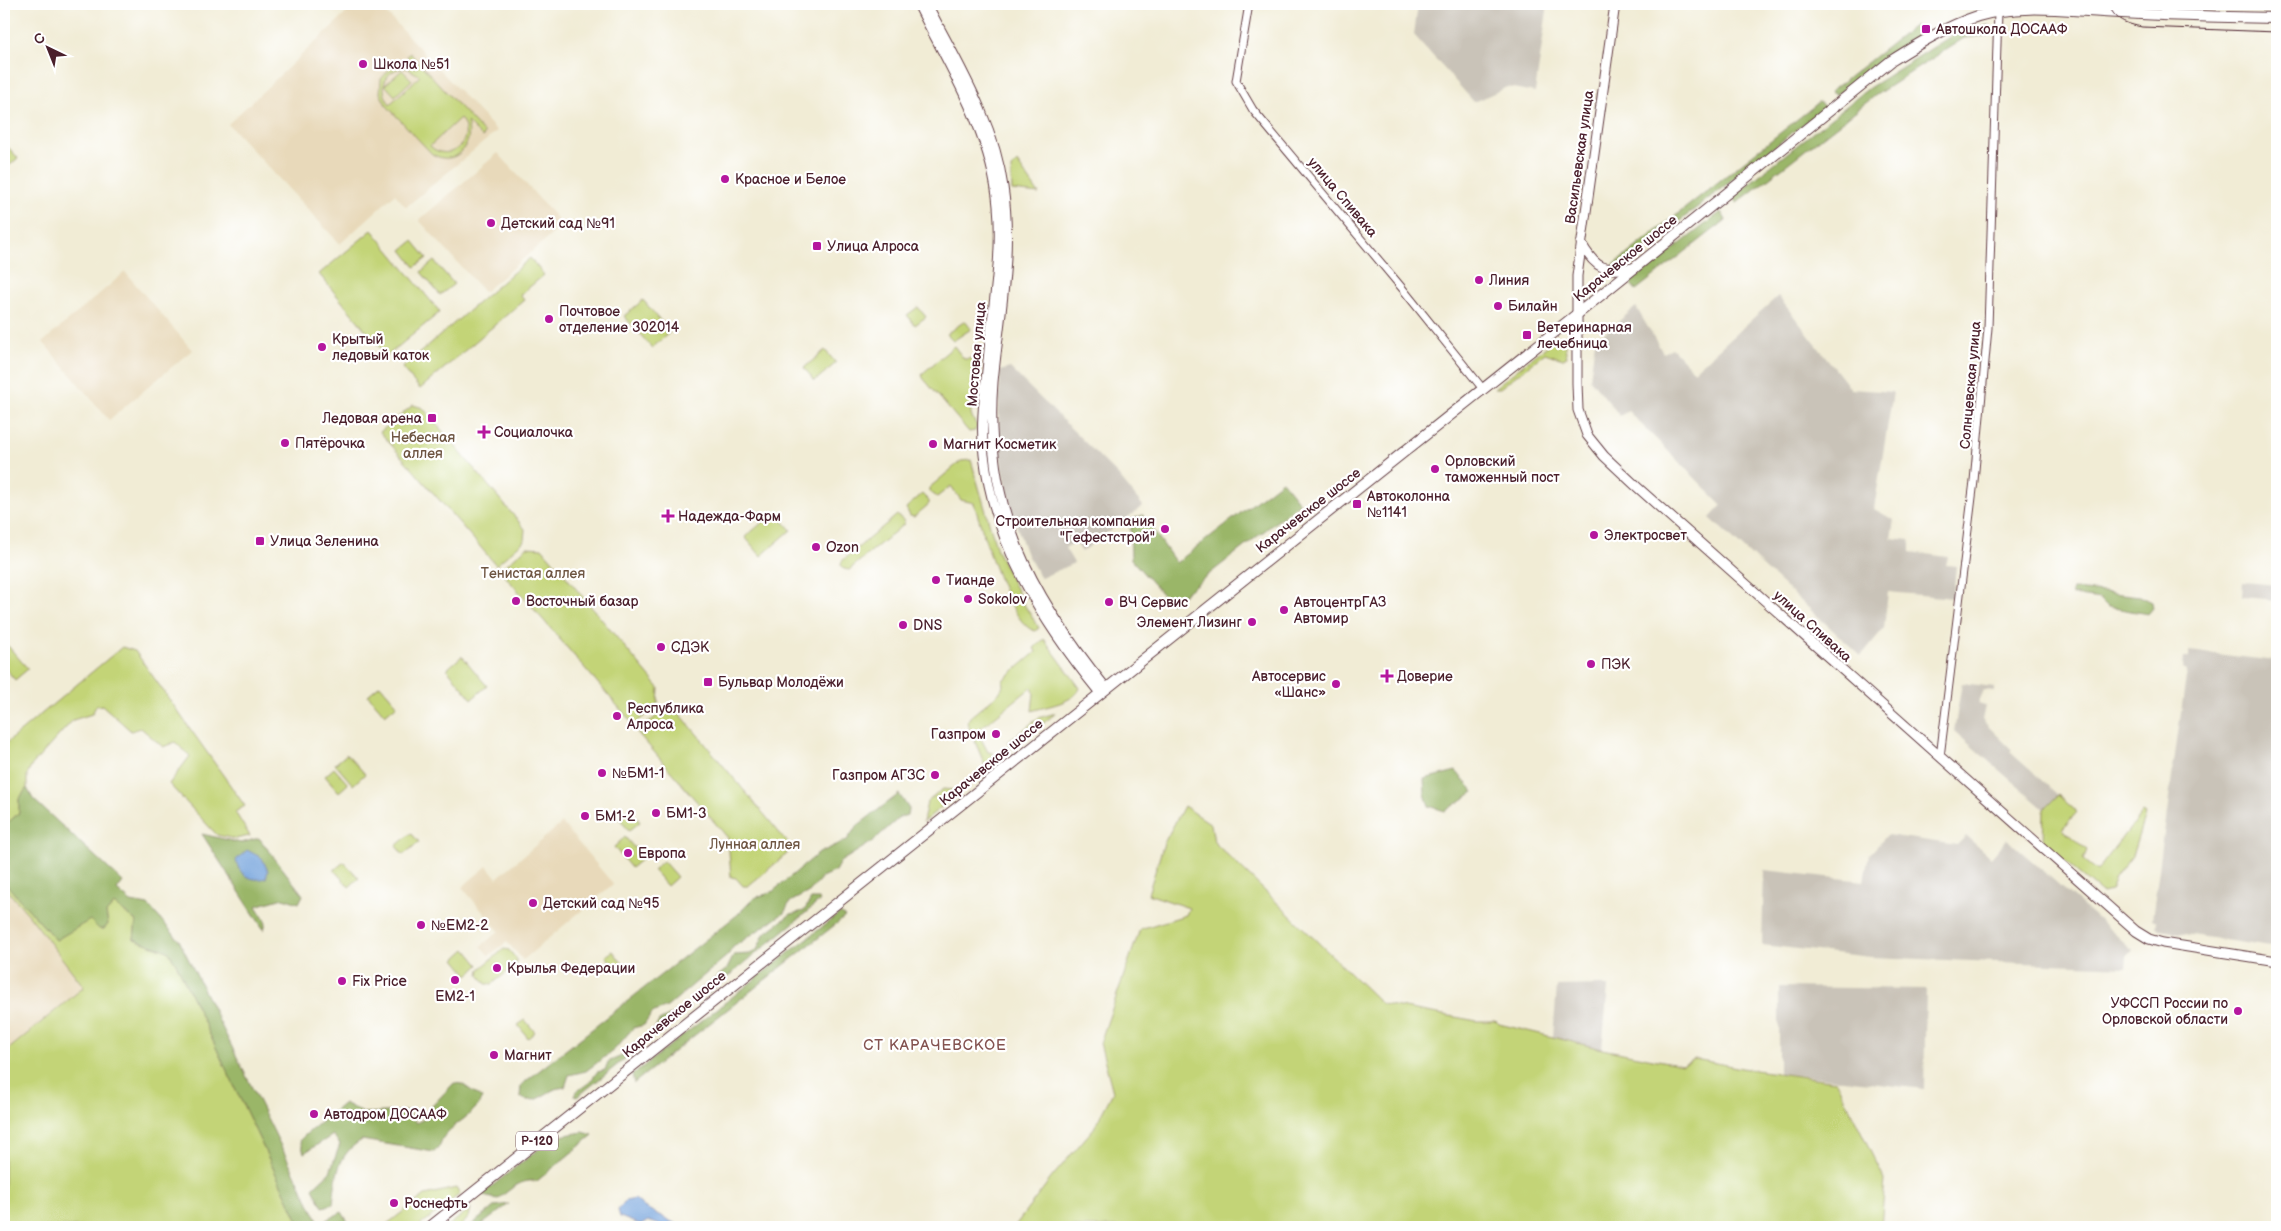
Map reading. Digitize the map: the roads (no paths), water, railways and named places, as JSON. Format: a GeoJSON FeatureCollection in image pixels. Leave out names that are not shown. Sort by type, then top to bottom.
{"type":"FeatureCollection","features":[{"type":"Feature","properties":{"kind":"highway","name":"Карачевское шоссе"},"geometry":{"type":"LineString","coordinates":[[430,1227],[1891,62],[1944,31],[1980,16],[1998,12],[2035,9],[2277,18]]}},
{"type":"Feature","properties":{"kind":"main road","name":"Мостовая улица"},"geometry":{"type":"LineString","coordinates":[[918,4],[976,121],[993,174],[998,205],[997,269],[988,358],[983,438],[984,456],[996,509],[1010,554],[1030,595],[1063,646],[1103,690]]}},
{"type":"Feature","properties":{"kind":"main road","name":"Мостовая улица"},"geometry":{"type":"LineString","coordinates":[[927,4],[984,118],[994,144],[1004,188],[1007,232],[1006,260],[993,384],[992,437],[1004,508],[1020,555],[1041,598],[1103,690]]}},
{"type":"Feature","properties":{"kind":"main road","name":"Васильевская улица"},"geometry":{"type":"LineString","coordinates":[[1576,315],[1575,293],[1580,242],[1615,4]]}},
{"type":"Feature","properties":{"kind":"main road"},"geometry":{"type":"LineString","coordinates":[[1580,242],[1589,257],[1599,266],[1611,270],[1634,268]]}},
{"type":"Feature","properties":{"kind":"main road","name":"улица Спивака"},"geometry":{"type":"LineString","coordinates":[[1576,315],[1578,410],[1582,425],[1594,445],[1618,470],[2116,915],[2149,939],[2277,961]]}},
{"type":"Feature","properties":{"kind":"street","name":"улица Спивака"},"geometry":{"type":"LineString","coordinates":[[1249,4],[1236,81],[1253,110],[1402,288],[1483,389]]}},
{"type":"Feature","properties":{"kind":"street","name":"Солнцевская улица"},"geometry":{"type":"LineString","coordinates":[[1940,757],[1974,482],[1988,338],[1998,12]]}},
{"type":"Feature","properties":{"kind":"water"},"geometry":{"type":"Polygon","coordinates":[[[247,850],[262,858],[268,871],[266,878],[251,878],[240,870],[236,860],[247,850]]]}},
{"type":"Feature","properties":{"kind":"water"},"geometry":{"type":"Polygon","coordinates":[[[635,1199],[644,1207],[680,1226],[666,1227],[648,1221],[641,1225],[620,1217],[618,1210],[625,1201],[635,1199]]]}},
{"type":"Feature","properties":{"kind":"tram line"},"geometry":{"type":"LineString","coordinates":[[2109,4],[2117,18],[2126,23],[2142,27],[2277,32]]}},
{"type":"Feature","properties":{"kind":"place","name":"Автошкола ДОСААФ"},"geometry":{"type":"Point","coordinates":[1926,29]}},
{"type":"Feature","properties":{"kind":"place","name":"Школа №51"},"geometry":{"type":"Point","coordinates":[363,64]}},
{"type":"Feature","properties":{"kind":"place","name":"Красное и Белое"},"geometry":{"type":"Point","coordinates":[725,179]}},
{"type":"Feature","properties":{"kind":"place","name":"Детский сад №91"},"geometry":{"type":"Point","coordinates":[491,223]}},
{"type":"Feature","properties":{"kind":"place","name":"Улица Алроса"},"geometry":{"type":"Point","coordinates":[817,246]}},
{"type":"Feature","properties":{"kind":"place","name":"Линия"},"geometry":{"type":"Point","coordinates":[1479,280]}},
{"type":"Feature","properties":{"kind":"place","name":"Билайн"},"geometry":{"type":"Point","coordinates":[1498,306]}},
{"type":"Feature","properties":{"kind":"place","name":"Почтовое отделение 302014"},"geometry":{"type":"Point","coordinates":[549,319]}},
{"type":"Feature","properties":{"kind":"place","name":"Ветеринарная лечебница"},"geometry":{"type":"Point","coordinates":[1527,335]}},
{"type":"Feature","properties":{"kind":"place","name":"Крытый ледовый каток"},"geometry":{"type":"Point","coordinates":[322,347]}},
{"type":"Feature","properties":{"kind":"place","name":"Ледовая арена"},"geometry":{"type":"Point","coordinates":[432,418]}},
{"type":"Feature","properties":{"kind":"place","name":"Социалочка"},"geometry":{"type":"Point","coordinates":[484,432]}},
{"type":"Feature","properties":{"kind":"place","name":"Пятёрочка"},"geometry":{"type":"Point","coordinates":[285,443]}},
{"type":"Feature","properties":{"kind":"place","name":"Магнит Косметик"},"geometry":{"type":"Point","coordinates":[933,444]}},
{"type":"Feature","properties":{"kind":"place","name":"Орловский таможенный пост"},"geometry":{"type":"Point","coordinates":[1435,469]}},
{"type":"Feature","properties":{"kind":"place","name":"Автоколонна №1141"},"geometry":{"type":"Point","coordinates":[1357,504]}},
{"type":"Feature","properties":{"kind":"place","name":"Надежда-Фарм"},"geometry":{"type":"Point","coordinates":[668,516]}},
{"type":"Feature","properties":{"kind":"place","name":"Строительная компания \"Гефестстрой\""},"geometry":{"type":"Point","coordinates":[1165,529]}},
{"type":"Feature","properties":{"kind":"place","name":"Электросвет"},"geometry":{"type":"Point","coordinates":[1594,535]}},
{"type":"Feature","properties":{"kind":"place","name":"Улица Зеленина"},"geometry":{"type":"Point","coordinates":[260,541]}},
{"type":"Feature","properties":{"kind":"place","name":"Ozon"},"geometry":{"type":"Point","coordinates":[816,547]}},
{"type":"Feature","properties":{"kind":"place","name":"Тианде"},"geometry":{"type":"Point","coordinates":[936,580]}},
{"type":"Feature","properties":{"kind":"place","name":"Sokolov"},"geometry":{"type":"Point","coordinates":[968,599]}},
{"type":"Feature","properties":{"kind":"place","name":"Восточный базар"},"geometry":{"type":"Point","coordinates":[516,601]}},
{"type":"Feature","properties":{"kind":"place","name":"ВЧ Сервис"},"geometry":{"type":"Point","coordinates":[1109,602]}},
{"type":"Feature","properties":{"kind":"place","name":"АвтоцентрГАЗ Автомир"},"geometry":{"type":"Point","coordinates":[1284,610]}},
{"type":"Feature","properties":{"kind":"place","name":"Элемент Лизинг"},"geometry":{"type":"Point","coordinates":[1252,622]}},
{"type":"Feature","properties":{"kind":"place","name":"DNS"},"geometry":{"type":"Point","coordinates":[903,625]}},
{"type":"Feature","properties":{"kind":"place","name":"СДЭК"},"geometry":{"type":"Point","coordinates":[661,647]}},
{"type":"Feature","properties":{"kind":"place","name":"ПЭК"},"geometry":{"type":"Point","coordinates":[1591,664]}},
{"type":"Feature","properties":{"kind":"place","name":"Доверие"},"geometry":{"type":"Point","coordinates":[1387,676]}},
{"type":"Feature","properties":{"kind":"place","name":"Бульвар Молодёжи"},"geometry":{"type":"Point","coordinates":[708,682]}},
{"type":"Feature","properties":{"kind":"place","name":"Автосервис «Шанс»"},"geometry":{"type":"Point","coordinates":[1336,684]}},
{"type":"Feature","properties":{"kind":"place","name":"Республика Алроса"},"geometry":{"type":"Point","coordinates":[617,716]}},
{"type":"Feature","properties":{"kind":"place","name":"Газпром"},"geometry":{"type":"Point","coordinates":[996,734]}},
{"type":"Feature","properties":{"kind":"place","name":"№БМ1-1"},"geometry":{"type":"Point","coordinates":[602,773]}},
{"type":"Feature","properties":{"kind":"place","name":"Газпром АГЗС"},"geometry":{"type":"Point","coordinates":[935,775]}},
{"type":"Feature","properties":{"kind":"place","name":"БМ1-3"},"geometry":{"type":"Point","coordinates":[656,813]}},
{"type":"Feature","properties":{"kind":"place","name":"БМ1-2"},"geometry":{"type":"Point","coordinates":[585,816]}},
{"type":"Feature","properties":{"kind":"place","name":"Европа"},"geometry":{"type":"Point","coordinates":[628,853]}},
{"type":"Feature","properties":{"kind":"place","name":"Детский сад №95"},"geometry":{"type":"Point","coordinates":[533,903]}},
{"type":"Feature","properties":{"kind":"place","name":"№ЕМ2-2"},"geometry":{"type":"Point","coordinates":[421,925]}},
{"type":"Feature","properties":{"kind":"place","name":"Крылья Федерации"},"geometry":{"type":"Point","coordinates":[497,968]}},
{"type":"Feature","properties":{"kind":"place","name":"ЕМ2-1"},"geometry":{"type":"Point","coordinates":[455,980]}},
{"type":"Feature","properties":{"kind":"place","name":"Fix Price"},"geometry":{"type":"Point","coordinates":[342,981]}},
{"type":"Feature","properties":{"kind":"place","name":"УФССП России по Орловской области"},"geometry":{"type":"Point","coordinates":[2238,1011]}},
{"type":"Feature","properties":{"kind":"place","name":"Магнит"},"geometry":{"type":"Point","coordinates":[494,1055]}},
{"type":"Feature","properties":{"kind":"place","name":"Автодром ДОСААФ"},"geometry":{"type":"Point","coordinates":[314,1114]}},
{"type":"Feature","properties":{"kind":"place","name":"Роснефть"},"geometry":{"type":"Point","coordinates":[394,1203]}},
{"type":"Feature","properties":{"kind":"district","name":"СТ КАРАЧЕВСКОЕ"},"geometry":{"type":"Point","coordinates":[935,1045]}},
{"type":"Feature","properties":{"kind":"park label","name":"Небесная аллея"},"geometry":{"type":"Point","coordinates":[423,446]}},
{"type":"Feature","properties":{"kind":"park label","name":"Тенистая аллея"},"geometry":{"type":"Point","coordinates":[533,573]}},
{"type":"Feature","properties":{"kind":"park label","name":"Лунная аллея"},"geometry":{"type":"Point","coordinates":[755,844]}}]}
